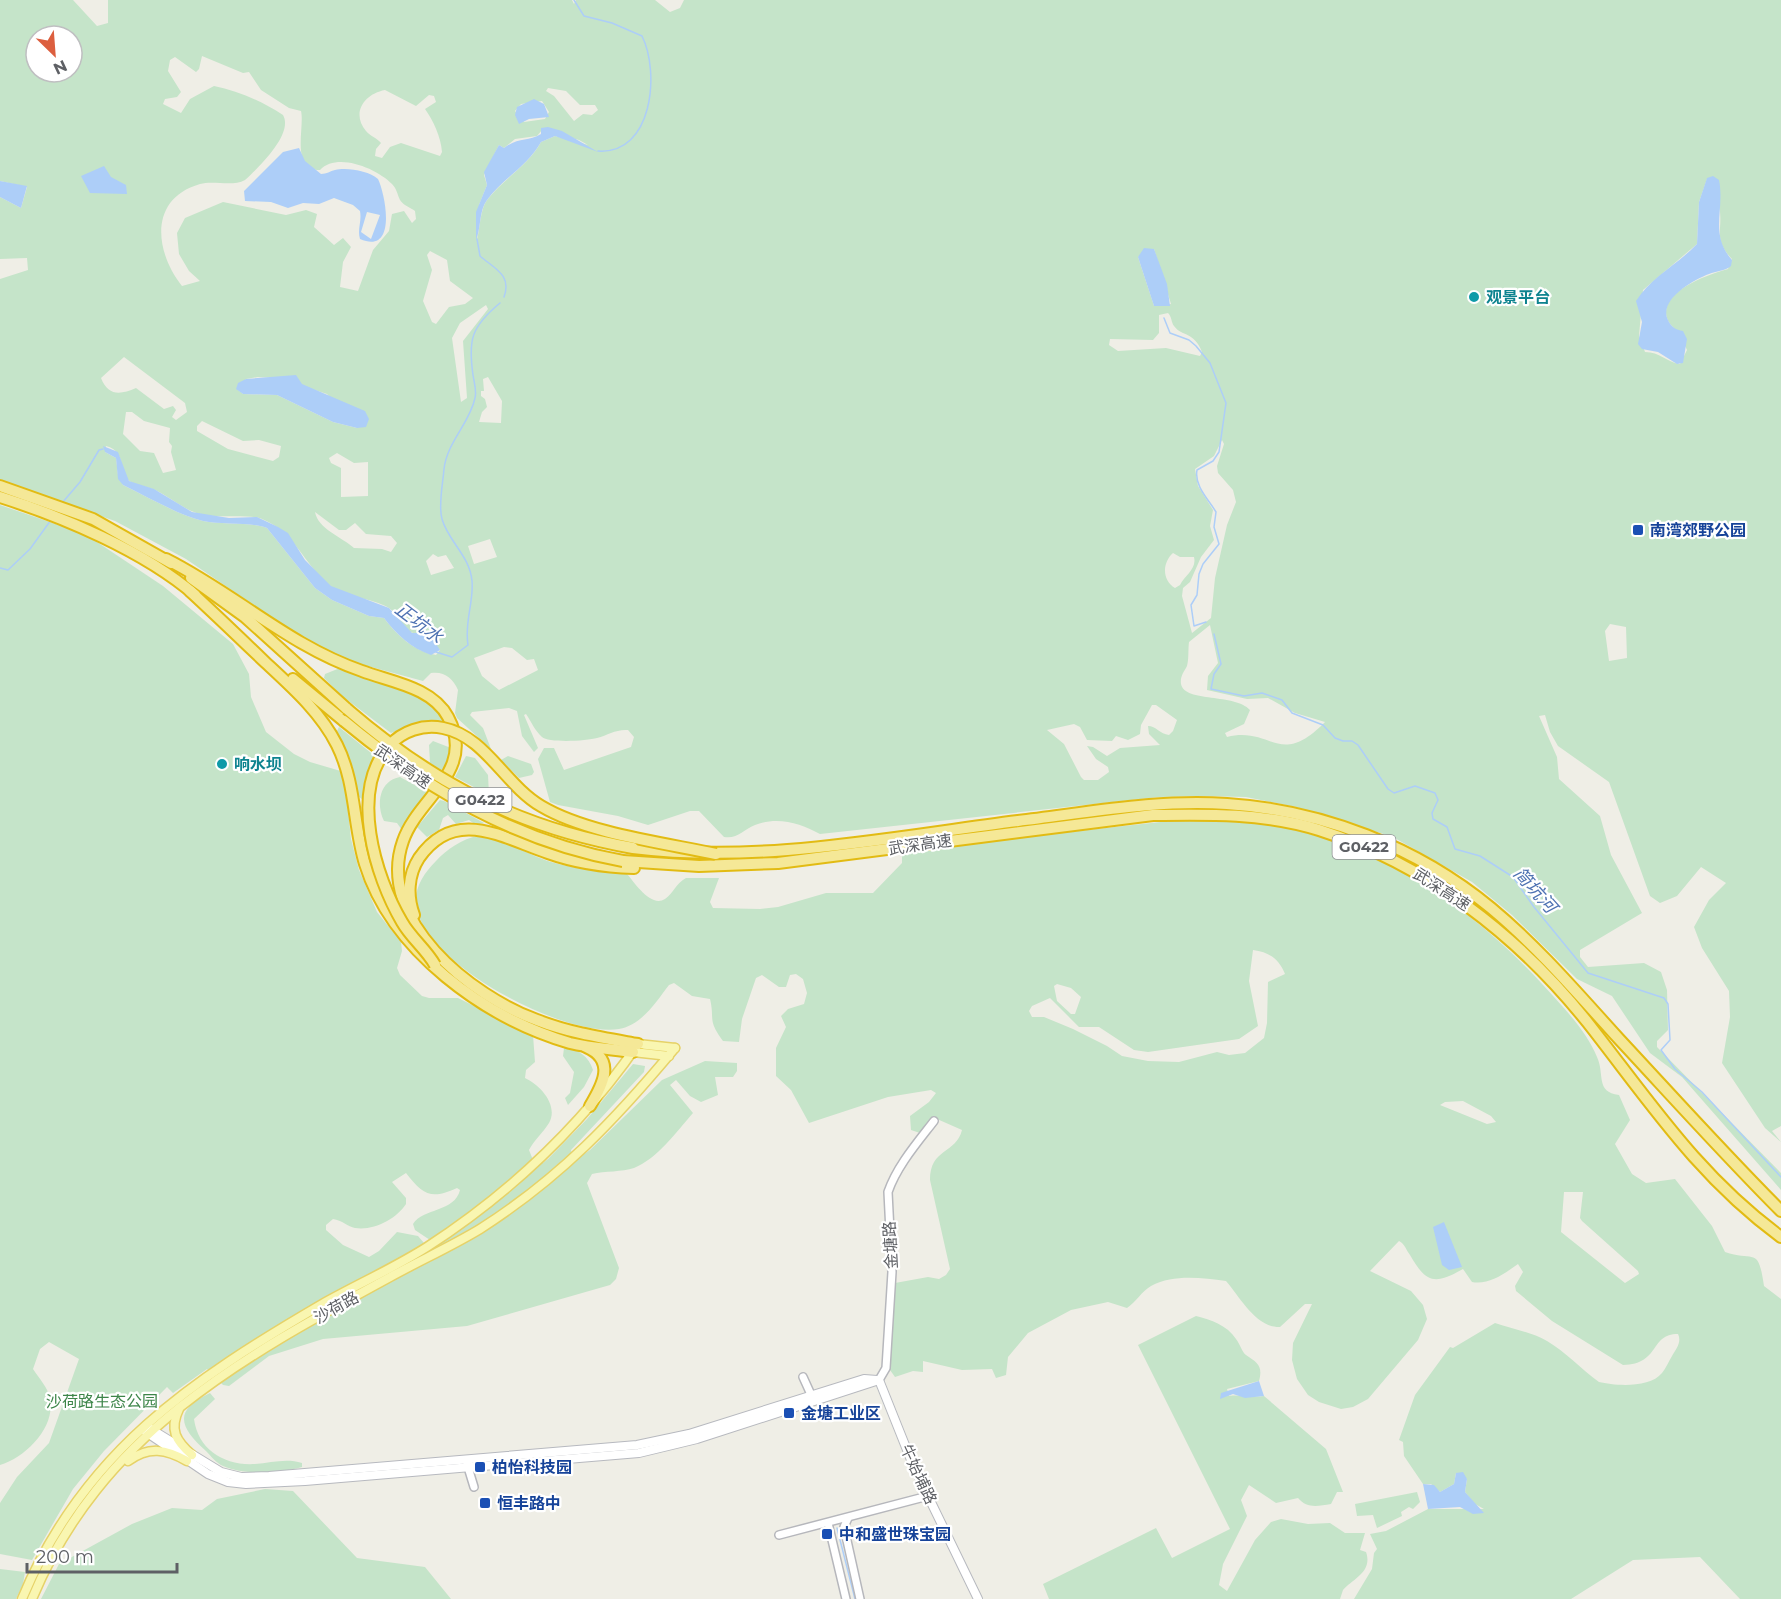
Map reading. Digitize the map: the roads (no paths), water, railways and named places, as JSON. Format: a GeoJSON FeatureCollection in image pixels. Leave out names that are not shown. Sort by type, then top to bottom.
{"type":"FeatureCollection","features":[{"type":"Feature","properties":{"kind":"highway","name":"武深高速"},"geometry":{"type":"LineString","coordinates":[[3,493],[93,519],[165,559],[245,617],[347,709],[408,758],[482,801],[549,828],[589,840],[673,853],[716,854],[795,849],[1120,808],[1191,803],[1237,805],[1308,815],[1366,834],[1433,867],[1490,908],[1546,960],[1781,1212]]}},
{"type":"Feature","properties":{"kind":"highway","name":"武深高速"},"geometry":{"type":"LineString","coordinates":[[3,493],[87,530],[147,563],[190,591],[344,721],[417,777],[491,818],[557,845],[623,861],[712,866],[793,861],[1153,815],[1210,814],[1246,816],[1318,830],[1358,845],[1417,872],[1481,915],[1586,1022],[1657,1116],[1696,1161],[1738,1203],[1781,1238]]}},
{"type":"Feature","properties":{"kind":"highway"},"geometry":{"type":"LineString","coordinates":[[165,559],[212,583],[305,647],[340,663],[420,692],[434,700],[446,714],[454,735],[453,762],[407,832],[400,851],[398,874],[401,899],[407,914],[436,951],[473,985],[521,1014],[577,1033],[636,1048]]}},
{"type":"Feature","properties":{"kind":"highway"},"geometry":{"type":"LineString","coordinates":[[190,591],[297,693],[325,724],[348,772],[361,847],[371,880],[399,930],[413,947],[493,1010],[525,1026],[574,1044],[588,1053],[598,1065],[598,1084],[590,1107]]}},
{"type":"Feature","properties":{"kind":"highway"},"geometry":{"type":"LineString","coordinates":[[435,965],[412,938],[390,900],[377,868],[370,829],[370,794],[375,769],[395,739],[412,730],[441,727],[465,736],[479,747],[525,796],[560,816],[644,839],[716,854]]}},
{"type":"Feature","properties":{"kind":"highway"},"geometry":{"type":"LineString","coordinates":[[436,951],[418,925],[411,908],[410,883],[422,854],[438,839],[454,831],[488,831],[548,853],[589,864],[658,869],[699,866]]}},
{"type":"Feature","properties":{"kind":"highway"},"geometry":{"type":"LineString","coordinates":[[574,1044],[636,1048]]}},
{"type":"Feature","properties":{"kind":"highway"},"geometry":{"type":"LineString","coordinates":[[1767,1197],[1781,1205]]}},
{"type":"Feature","properties":{"kind":"main road","name":"沙荷路"},"geometry":{"type":"LineString","coordinates":[[22,1599],[50,1542],[78,1500],[142,1426],[196,1383],[242,1353],[452,1230],[523,1174],[590,1107],[636,1048],[675,1048],[607,1127],[524,1198],[478,1230],[257,1352],[181,1404],[113,1472],[72,1524],[32,1599]]}},
{"type":"Feature","properties":{"kind":"main road"},"geometry":{"type":"LineString","coordinates":[[636,1048],[669,1056]]}},
{"type":"Feature","properties":{"kind":"main road"},"geometry":{"type":"LineString","coordinates":[[113,1472],[138,1455],[152,1450],[167,1451],[190,1458],[221,1472],[253,1477],[639,1453],[697,1439],[813,1398],[879,1380]]}},
{"type":"Feature","properties":{"kind":"main road","name":"牛始埔路"},"geometry":{"type":"LineString","coordinates":[[879,1380],[913,1466],[978,1599]]}},
{"type":"Feature","properties":{"kind":"main road"},"geometry":{"type":"LineString","coordinates":[[181,1404],[173,1429],[190,1458]]}},
{"type":"Feature","properties":{"kind":"main road"},"geometry":{"type":"LineString","coordinates":[[142,1426],[190,1458]]}},
{"type":"Feature","properties":{"kind":"street","name":"金塘路"},"geometry":{"type":"LineString","coordinates":[[879,1380],[886,1368],[892,1272],[888,1192],[913,1149],[934,1121]]}},
{"type":"Feature","properties":{"kind":"street"},"geometry":{"type":"LineString","coordinates":[[803,1377],[813,1398]]}},
{"type":"Feature","properties":{"kind":"street"},"geometry":{"type":"LineString","coordinates":[[467,1463],[474,1487]]}},
{"type":"Feature","properties":{"kind":"street"},"geometry":{"type":"LineString","coordinates":[[779,1535],[928,1496]]}},
{"type":"Feature","properties":{"kind":"street"},"geometry":{"type":"LineString","coordinates":[[848,1518],[844,1527],[860,1599]]}},
{"type":"Feature","properties":{"kind":"street"},"geometry":{"type":"LineString","coordinates":[[828,1523],[846,1599]]}},
{"type":"Feature","properties":{"kind":"water"},"geometry":{"type":"Polygon","coordinates":[[[534,99],[544,104],[549,117],[529,119],[519,124],[515,115],[517,107],[534,99]]]}},
{"type":"Feature","properties":{"kind":"water"},"geometry":{"type":"Polygon","coordinates":[[[548,127],[562,131],[598,152],[555,136],[541,142],[529,158],[500,185],[484,204],[476,240],[476,212],[487,185],[484,172],[499,145],[504,148],[514,142],[541,134],[541,128],[548,127]]]}},
{"type":"Feature","properties":{"kind":"water"},"geometry":{"type":"Polygon","coordinates":[[[299,148],[305,161],[321,174],[333,170],[352,169],[378,179],[386,210],[384,232],[380,239],[372,242],[360,239],[360,211],[353,205],[334,198],[319,204],[303,203],[288,208],[271,202],[245,201],[244,191],[283,152],[299,148]],[[367,212],[361,232],[371,239],[380,215],[367,212]]]}},
{"type":"Feature","properties":{"kind":"water"},"geometry":{"type":"Polygon","coordinates":[[[104,166],[111,177],[126,185],[127,194],[90,193],[81,176],[104,166]]]}},
{"type":"Feature","properties":{"kind":"water"},"geometry":{"type":"Polygon","coordinates":[[[1713,176],[1719,180],[1719,231],[1725,250],[1732,260],[1731,266],[1686,286],[1672,298],[1668,305],[1666,313],[1669,322],[1674,328],[1683,331],[1687,339],[1683,363],[1677,364],[1658,352],[1642,349],[1638,344],[1642,322],[1636,301],[1649,285],[1697,244],[1699,202],[1707,178],[1713,176]]]}},
{"type":"Feature","properties":{"kind":"water"},"geometry":{"type":"Polygon","coordinates":[[[0,181],[27,186],[21,208],[0,197],[0,181]]]}},
{"type":"Feature","properties":{"kind":"water"},"geometry":{"type":"Polygon","coordinates":[[[1144,248],[1154,249],[1167,284],[1170,306],[1154,306],[1138,257],[1144,248]]]}},
{"type":"Feature","properties":{"kind":"water"},"geometry":{"type":"Polygon","coordinates":[[[296,375],[302,384],[365,411],[369,419],[366,427],[357,428],[333,422],[277,395],[243,394],[236,389],[238,383],[246,379],[296,375]]]}},
{"type":"Feature","properties":{"kind":"water"},"geometry":{"type":"Polygon","coordinates":[[[103,446],[118,452],[129,481],[154,489],[192,512],[229,518],[257,517],[288,533],[305,560],[331,586],[389,608],[412,633],[429,633],[440,650],[431,655],[417,649],[394,630],[384,618],[369,616],[332,600],[315,588],[267,528],[203,521],[172,510],[123,485],[118,479],[116,458],[105,452],[103,446]]]}},
{"type":"Feature","properties":{"kind":"water"},"geometry":{"type":"Polygon","coordinates":[[[1444,1222],[1462,1267],[1449,1270],[1442,1265],[1433,1227],[1444,1222]]]}},
{"type":"Feature","properties":{"kind":"water"},"geometry":{"type":"Polygon","coordinates":[[[1259,1381],[1264,1396],[1245,1398],[1233,1394],[1220,1399],[1221,1393],[1259,1381]]]}},
{"type":"Feature","properties":{"kind":"water"},"geometry":{"type":"Polygon","coordinates":[[[1463,1472],[1467,1479],[1465,1492],[1484,1513],[1473,1514],[1460,1507],[1428,1509],[1423,1484],[1434,1485],[1440,1492],[1454,1484],[1456,1473],[1463,1472]]]}},
{"type":"Feature","properties":{"kind":"waterway","name":"正坑水"},"geometry":{"type":"LineString","coordinates":[[574,0],[584,16],[612,23],[642,36],[648,51],[650,89],[641,126],[631,140],[616,149],[598,151]]}},
{"type":"Feature","properties":{"kind":"waterway","name":"正坑水"},"geometry":{"type":"LineString","coordinates":[[477,239],[480,256],[504,278],[506,283],[504,297]]}},
{"type":"Feature","properties":{"kind":"waterway","name":"正坑水"},"geometry":{"type":"LineString","coordinates":[[436,652],[452,657],[468,645],[467,629],[472,581],[467,564],[442,519],[441,494],[449,450],[475,398],[471,352],[474,335],[483,319],[500,303]]}},
{"type":"Feature","properties":{"kind":"waterway","name":"简坑河"},"geometry":{"type":"LineString","coordinates":[[1164,318],[1170,333],[1189,340],[1210,363],[1226,403],[1219,452],[1213,461],[1197,470],[1200,487],[1216,512],[1214,527],[1219,544],[1203,564],[1199,574],[1197,595],[1191,605],[1194,626],[1206,622]]}},
{"type":"Feature","properties":{"kind":"waterway","name":"正坑水"},"geometry":{"type":"LineString","coordinates":[[62,503],[80,482],[99,450],[103,449]]}},
{"type":"Feature","properties":{"kind":"waterway","name":"正坑水"},"geometry":{"type":"LineString","coordinates":[[0,568],[8,570],[30,549],[51,520]]}},
{"type":"Feature","properties":{"kind":"waterway","name":"简坑河"},"geometry":{"type":"LineString","coordinates":[[1214,634],[1221,664],[1214,674],[1211,689],[1244,696],[1262,693],[1282,700],[1292,713],[1323,725],[1335,738],[1352,741],[1358,745],[1388,789],[1394,793],[1415,786],[1435,793],[1438,800],[1432,813],[1433,819],[1447,827],[1455,849],[1480,856],[1513,877],[1534,907],[1588,973],[1664,998],[1668,1004],[1670,1040],[1661,1050],[1675,1069],[1702,1092],[1781,1177]]}},
{"type":"Feature","properties":{"kind":"waterway"},"geometry":{"type":"LineString","coordinates":[[837,1528],[855,1599]]}},
{"type":"Feature","properties":{"kind":"place","name":"观景平台"},"geometry":{"type":"Point","coordinates":[1474,297]}},
{"type":"Feature","properties":{"kind":"place","name":"南湾郊野公园"},"geometry":{"type":"Point","coordinates":[1638,530]}},
{"type":"Feature","properties":{"kind":"place","name":"响水坝"},"geometry":{"type":"Point","coordinates":[222,764]}},
{"type":"Feature","properties":{"kind":"place","name":"金塘工业区"},"geometry":{"type":"Point","coordinates":[789,1413]}},
{"type":"Feature","properties":{"kind":"place","name":"柏怡科技园"},"geometry":{"type":"Point","coordinates":[480,1467]}},
{"type":"Feature","properties":{"kind":"place","name":"恒丰路中"},"geometry":{"type":"Point","coordinates":[485,1503]}},
{"type":"Feature","properties":{"kind":"place","name":"中和盛世珠宝园"},"geometry":{"type":"Point","coordinates":[827,1534]}},
{"type":"Feature","properties":{"kind":"park label","name":"沙荷路生态公园"},"geometry":{"type":"Point","coordinates":[102,1401]}}]}
